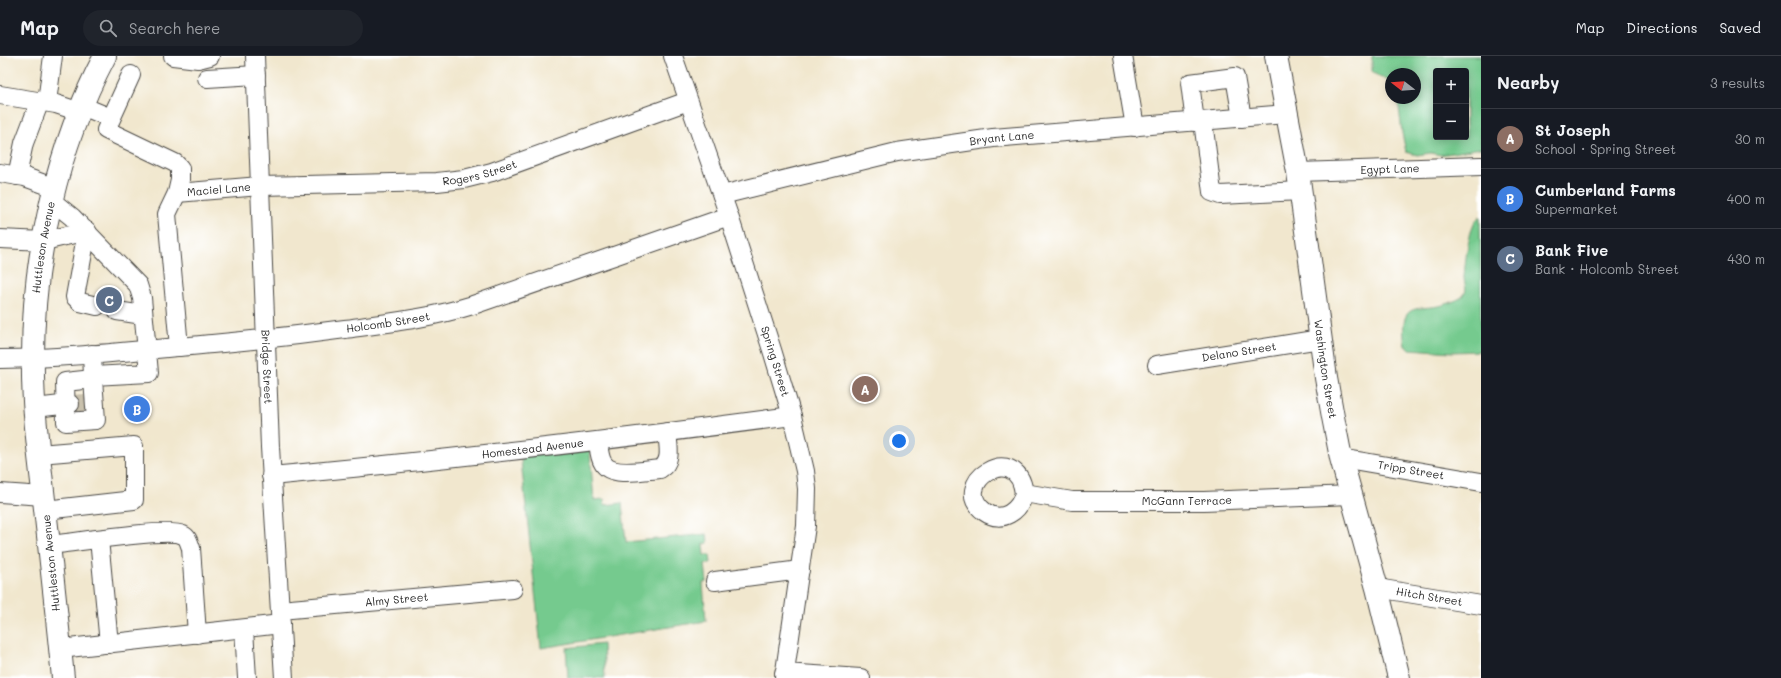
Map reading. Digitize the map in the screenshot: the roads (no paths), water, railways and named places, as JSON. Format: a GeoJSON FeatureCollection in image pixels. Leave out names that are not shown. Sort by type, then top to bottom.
{"type":"FeatureCollection","features":[{"type":"Feature","properties":{"kind":"main road","name":"Huttleson Avenue"},"geometry":{"type":"LineString","coordinates":[[39,451],[32,358],[37,287],[44,241],[54,195],[81,109],[105,56]]}},
{"type":"Feature","properties":{"kind":"main road","name":"Washington Street"},"geometry":{"type":"LineString","coordinates":[[1276,56],[1300,182],[1320,339],[1341,458],[1377,588],[1399,678]]}},
{"type":"Feature","properties":{"kind":"main road","name":"Huttleston Avenue"},"geometry":{"type":"LineString","coordinates":[[39,451],[63,678]]}},
{"type":"Feature","properties":{"kind":"street"},"geometry":{"type":"LineString","coordinates":[[53,56],[44,101],[8,174],[54,195],[72,217],[138,285],[142,298],[149,372],[65,382],[80,404]]}},
{"type":"Feature","properties":{"kind":"street"},"geometry":{"type":"LineString","coordinates":[[173,56],[198,59],[210,56]]}},
{"type":"Feature","properties":{"kind":"street","name":"Bridge Street"},"geometry":{"type":"LineString","coordinates":[[252,56],[256,75],[265,339],[284,678]]}},
{"type":"Feature","properties":{"kind":"street","name":"Spring Street"},"geometry":{"type":"LineString","coordinates":[[673,56],[729,216],[802,452],[807,489],[806,526],[784,676]]}},
{"type":"Feature","properties":{"kind":"street"},"geometry":{"type":"LineString","coordinates":[[1123,56],[1135,127]]}},
{"type":"Feature","properties":{"kind":"street"},"geometry":{"type":"LineString","coordinates":[[206,78],[256,75]]}},
{"type":"Feature","properties":{"kind":"street"},"geometry":{"type":"LineString","coordinates":[[131,76],[106,130],[175,162],[180,168],[180,180],[177,193],[168,214],[179,347]]}},
{"type":"Feature","properties":{"kind":"street"},"geometry":{"type":"LineString","coordinates":[[1199,122],[1190,83],[1235,77],[1242,118]]}},
{"type":"Feature","properties":{"kind":"street"},"geometry":{"type":"LineString","coordinates":[[0,95],[44,101],[81,109],[111,118]]}},
{"type":"Feature","properties":{"kind":"street","name":"Rogers Street"},"geometry":{"type":"LineString","coordinates":[[260,186],[437,182],[464,179],[492,172],[688,101]]}},
{"type":"Feature","properties":{"kind":"street","name":"Bryant Lane"},"geometry":{"type":"LineString","coordinates":[[722,195],[897,152],[993,138],[1287,114]]}},
{"type":"Feature","properties":{"kind":"street","name":"Egypt Lane"},"geometry":{"type":"LineString","coordinates":[[1199,122],[1212,192],[1220,194],[1300,182],[1481,166]]}},
{"type":"Feature","properties":{"kind":"street","name":"Maciel Lane"},"geometry":{"type":"LineString","coordinates":[[177,193],[260,186]]}},
{"type":"Feature","properties":{"kind":"street","name":"Holcomb Street"},"geometry":{"type":"LineString","coordinates":[[0,359],[146,350],[265,339],[415,320],[444,314],[473,305],[729,216]]}},
{"type":"Feature","properties":{"kind":"street"},"geometry":{"type":"LineString","coordinates":[[0,239],[44,241],[86,231]]}},
{"type":"Feature","properties":{"kind":"street"},"geometry":{"type":"LineString","coordinates":[[86,231],[75,297],[80,302],[96,306]]}},
{"type":"Feature","properties":{"kind":"street"},"geometry":{"type":"LineString","coordinates":[[117,311],[143,315]]}},
{"type":"Feature","properties":{"kind":"street","name":"Delano Street"},"geometry":{"type":"LineString","coordinates":[[1157,365],[1320,339]]}},
{"type":"Feature","properties":{"kind":"street"},"geometry":{"type":"LineString","coordinates":[[80,404],[93,378],[92,354]]}},
{"type":"Feature","properties":{"kind":"street"},"geometry":{"type":"LineString","coordinates":[[35,408],[80,404]]}},
{"type":"Feature","properties":{"kind":"street","name":"Homestead Avenue"},"geometry":{"type":"LineString","coordinates":[[272,476],[378,466],[598,441],[792,416]]}},
{"type":"Feature","properties":{"kind":"street"},"geometry":{"type":"LineString","coordinates":[[598,441],[602,461],[605,466],[611,470],[618,472],[660,469],[665,466],[668,459],[667,432]]}},
{"type":"Feature","properties":{"kind":"street"},"geometry":{"type":"LineString","coordinates":[[0,493],[44,503],[134,500],[134,446],[39,451]]}},
{"type":"Feature","properties":{"kind":"street","name":"Tripp Street"},"geometry":{"type":"LineString","coordinates":[[1341,458],[1481,482]]}},
{"type":"Feature","properties":{"kind":"street","name":"McGann Terrace"},"geometry":{"type":"LineString","coordinates":[[1024,493],[1072,501],[1204,501],[1351,495]]}},
{"type":"Feature","properties":{"kind":"street"},"geometry":{"type":"LineString","coordinates":[[49,545],[161,533],[175,533],[186,537],[191,548],[197,634]]}},
{"type":"Feature","properties":{"kind":"street"},"geometry":{"type":"LineString","coordinates":[[99,539],[109,644]]}},
{"type":"Feature","properties":{"kind":"street"},"geometry":{"type":"LineString","coordinates":[[715,581],[800,570]]}},
{"type":"Feature","properties":{"kind":"street","name":"Hitch Street"},"geometry":{"type":"LineString","coordinates":[[1377,588],[1481,605]]}},
{"type":"Feature","properties":{"kind":"street","name":"Almy Street"},"geometry":{"type":"LineString","coordinates":[[60,650],[244,629],[281,617],[513,589]]}},
{"type":"Feature","properties":{"kind":"street"},"geometry":{"type":"LineString","coordinates":[[244,629],[247,678]]}},
{"type":"Feature","properties":{"kind":"street"},"geometry":{"type":"LineString","coordinates":[[784,676],[861,678]]}},
{"type":"Feature","properties":{"kind":"tunnel"},"geometry":{"type":"LineString","coordinates":[[70,404],[88,403]]}},
{"type":"Feature","properties":{"kind":"place","name":"Bank Five"},"geometry":{"type":"Point","coordinates":[109,300]}},
{"type":"Feature","properties":{"kind":"place","name":"St Joseph"},"geometry":{"type":"Point","coordinates":[865,389]}},
{"type":"Feature","properties":{"kind":"place","name":"Cumberland Farms"},"geometry":{"type":"Point","coordinates":[137,409]}}]}
